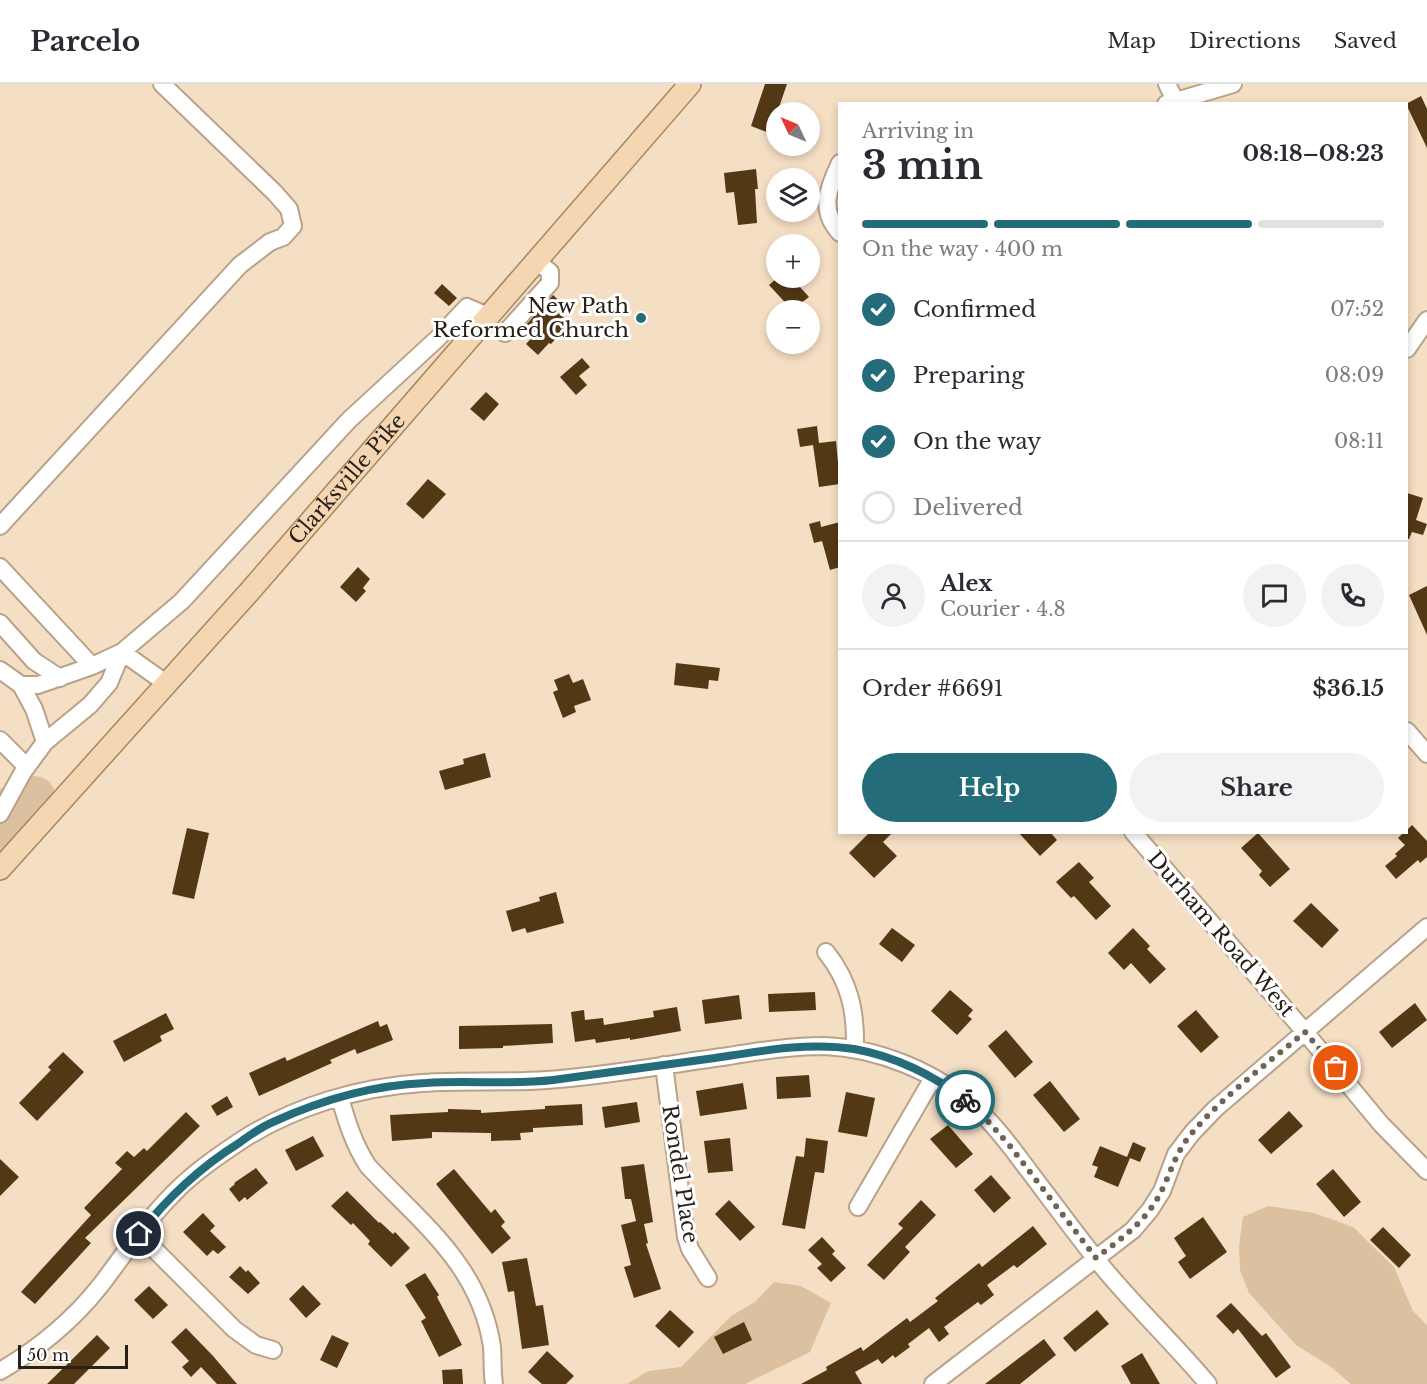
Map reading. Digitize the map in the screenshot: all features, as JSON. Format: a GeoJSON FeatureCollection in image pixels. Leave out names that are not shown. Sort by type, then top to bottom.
{"type":"FeatureCollection","features":[{"type":"Feature","properties":{"kind":"main road","name":"Clarksville Pike"},"geometry":{"type":"LineString","coordinates":[[0,869],[258,582],[690,84]]}},
{"type":"Feature","properties":{"kind":"street"},"geometry":{"type":"LineString","coordinates":[[0,526],[240,265],[270,242],[283,237],[292,226],[289,209],[275,193],[162,84]]}},
{"type":"Feature","properties":{"kind":"street"},"geometry":{"type":"LineString","coordinates":[[1167,84],[1171,102],[1233,84]]}},
{"type":"Feature","properties":{"kind":"street"},"geometry":{"type":"LineString","coordinates":[[838,167],[829,185],[826,198],[829,217],[838,230]]}},
{"type":"Feature","properties":{"kind":"street"},"geometry":{"type":"LineString","coordinates":[[505,333],[550,283],[550,272],[537,261]]}},
{"type":"Feature","properties":{"kind":"street"},"geometry":{"type":"LineString","coordinates":[[21,685],[38,685],[60,678],[122,651],[182,601],[349,420],[438,338],[468,307],[488,316]]}},
{"type":"Feature","properties":{"kind":"street"},"geometry":{"type":"LineString","coordinates":[[1408,348],[1427,320]]}},
{"type":"Feature","properties":{"kind":"street"},"geometry":{"type":"LineString","coordinates":[[0,567],[92,666]]}},
{"type":"Feature","properties":{"kind":"street"},"geometry":{"type":"LineString","coordinates":[[0,623],[34,661],[60,678]]}},
{"type":"Feature","properties":{"kind":"street"},"geometry":{"type":"LineString","coordinates":[[122,651],[167,684]]}},
{"type":"Feature","properties":{"kind":"street"},"geometry":{"type":"LineString","coordinates":[[2,807],[45,742],[90,705],[109,683],[122,651]]}},
{"type":"Feature","properties":{"kind":"street"},"geometry":{"type":"LineString","coordinates":[[0,670],[21,685],[34,709],[45,742]]}},
{"type":"Feature","properties":{"kind":"street"},"geometry":{"type":"LineString","coordinates":[[1408,732],[1427,754]]}},
{"type":"Feature","properties":{"kind":"street"},"geometry":{"type":"LineString","coordinates":[[0,740],[27,767]]}},
{"type":"Feature","properties":{"kind":"street","name":"Durham Road West"},"geometry":{"type":"LineString","coordinates":[[1135,834],[1381,1124],[1427,1171]]}},
{"type":"Feature","properties":{"kind":"street"},"geometry":{"type":"LineString","coordinates":[[933,1384],[1133,1230],[1162,1191],[1176,1154],[1215,1108],[1427,927]]}},
{"type":"Feature","properties":{"kind":"street"},"geometry":{"type":"LineString","coordinates":[[826,952],[840,972],[851,996],[856,1024],[855,1050]]}},
{"type":"Feature","properties":{"kind":"street"},"geometry":{"type":"LineString","coordinates":[[0,1371],[57,1330],[76,1312],[98,1289],[139,1234],[173,1194],[219,1156],[272,1122],[340,1098],[395,1085],[550,1080],[781,1048],[824,1046],[884,1056],[933,1078],[977,1109],[994,1127],[1120,1288],[1183,1353],[1208,1384]]}},
{"type":"Feature","properties":{"kind":"street","name":"Rondel Place"},"geometry":{"type":"LineString","coordinates":[[664,1065],[686,1237],[690,1249],[708,1278]]}},
{"type":"Feature","properties":{"kind":"street"},"geometry":{"type":"LineString","coordinates":[[858,1207],[933,1078]]}},
{"type":"Feature","properties":{"kind":"street"},"geometry":{"type":"LineString","coordinates":[[340,1098],[350,1133],[363,1159],[445,1245],[474,1288],[492,1347],[494,1384]]}},
{"type":"Feature","properties":{"kind":"street"},"geometry":{"type":"LineString","coordinates":[[139,1234],[234,1329],[256,1345],[273,1350]]}},
{"type":"Feature","properties":{"kind":"shaded area"},"geometry":{"type":"Polygon","coordinates":[[[30,776],[47,780],[54,789],[52,796],[0,855],[0,789],[30,776]]]}},
{"type":"Feature","properties":{"kind":"shaded area"},"geometry":{"type":"Polygon","coordinates":[[[1268,1206],[1314,1213],[1353,1227],[1394,1267],[1413,1311],[1427,1325],[1427,1384],[1351,1384],[1331,1367],[1296,1345],[1249,1293],[1240,1270],[1239,1246],[1243,1217],[1268,1206]]]}},
{"type":"Feature","properties":{"kind":"shaded area"},"geometry":{"type":"Polygon","coordinates":[[[774,1282],[801,1286],[831,1303],[810,1352],[745,1384],[627,1384],[648,1371],[681,1367],[731,1316],[755,1302],[774,1282]]]}},
{"type":"Feature","properties":{"kind":"building"},"geometry":{"type":"Polygon","coordinates":[[[765,84],[787,84],[781,102],[766,102],[766,132],[751,126],[765,84]]]}},
{"type":"Feature","properties":{"kind":"building"},"geometry":{"type":"Polygon","coordinates":[[[1421,96],[1427,109],[1427,148],[1408,108],[1408,103],[1421,96]]]}},
{"type":"Feature","properties":{"kind":"building"},"geometry":{"type":"Polygon","coordinates":[[[756,169],[757,223],[738,225],[734,192],[726,193],[724,173],[756,169]]]}},
{"type":"Feature","properties":{"kind":"building"},"geometry":{"type":"Polygon","coordinates":[[[442,284],[457,298],[449,306],[434,293],[442,284]]]}},
{"type":"Feature","properties":{"kind":"building"},"geometry":{"type":"Polygon","coordinates":[[[772,288],[801,288],[809,297],[805,300],[783,300],[772,288]]]}},
{"type":"Feature","properties":{"kind":"building"},"geometry":{"type":"Polygon","coordinates":[[[553,295],[566,307],[559,314],[573,325],[563,336],[560,334],[551,344],[549,343],[538,355],[526,344],[536,333],[526,325],[553,295]]]}},
{"type":"Feature","properties":{"kind":"building"},"geometry":{"type":"Polygon","coordinates":[[[582,358],[590,367],[579,376],[587,385],[576,395],[560,377],[582,358]]]}},
{"type":"Feature","properties":{"kind":"building"},"geometry":{"type":"Polygon","coordinates":[[[486,392],[499,404],[484,421],[470,409],[486,392]]]}},
{"type":"Feature","properties":{"kind":"building"},"geometry":{"type":"Polygon","coordinates":[[[817,426],[819,443],[836,441],[838,484],[819,487],[813,445],[800,447],[797,429],[817,426]]]}},
{"type":"Feature","properties":{"kind":"building"},"geometry":{"type":"Polygon","coordinates":[[[428,479],[446,494],[423,519],[406,504],[428,479]]]}},
{"type":"Feature","properties":{"kind":"building"},"geometry":{"type":"Polygon","coordinates":[[[1408,493],[1423,498],[1416,520],[1427,524],[1423,535],[1412,532],[1409,539],[1408,493]]]}},
{"type":"Feature","properties":{"kind":"building"},"geometry":{"type":"Polygon","coordinates":[[[820,521],[821,527],[838,523],[838,568],[830,570],[822,541],[814,543],[809,524],[820,521]]]}},
{"type":"Feature","properties":{"kind":"building"},"geometry":{"type":"Polygon","coordinates":[[[358,567],[370,579],[363,588],[366,591],[356,602],[340,587],[358,567]]]}},
{"type":"Feature","properties":{"kind":"building"},"geometry":{"type":"Polygon","coordinates":[[[1427,586],[1427,635],[1409,595],[1427,586]]]}},
{"type":"Feature","properties":{"kind":"building"},"geometry":{"type":"Polygon","coordinates":[[[676,663],[720,668],[718,681],[709,680],[708,689],[674,685],[676,663]]]}},
{"type":"Feature","properties":{"kind":"building"},"geometry":{"type":"Polygon","coordinates":[[[569,674],[573,683],[583,679],[591,700],[574,706],[576,712],[563,718],[553,692],[558,690],[554,680],[569,674]]]}},
{"type":"Feature","properties":{"kind":"building"},"geometry":{"type":"Polygon","coordinates":[[[485,753],[491,777],[445,790],[439,771],[464,764],[463,759],[485,753]]]}},
{"type":"Feature","properties":{"kind":"building"},"geometry":{"type":"Polygon","coordinates":[[[1412,825],[1427,841],[1427,857],[1420,863],[1418,860],[1396,879],[1385,866],[1405,845],[1398,838],[1402,834],[1408,834],[1408,829],[1412,825]]]}},
{"type":"Feature","properties":{"kind":"building"},"geometry":{"type":"Polygon","coordinates":[[[187,828],[209,833],[194,899],[172,894],[187,828]]]}},
{"type":"Feature","properties":{"kind":"building"},"geometry":{"type":"Polygon","coordinates":[[[868,834],[891,834],[883,842],[897,856],[874,878],[849,853],[868,834]]]}},
{"type":"Feature","properties":{"kind":"building"},"geometry":{"type":"Polygon","coordinates":[[[1020,834],[1052,834],[1057,840],[1040,856],[1020,834]]]}},
{"type":"Feature","properties":{"kind":"building"},"geometry":{"type":"Polygon","coordinates":[[[1259,834],[1290,869],[1270,887],[1259,875],[1262,871],[1241,848],[1259,834]]]}},
{"type":"Feature","properties":{"kind":"building"},"geometry":{"type":"Polygon","coordinates":[[[1079,862],[1094,878],[1089,882],[1111,906],[1096,920],[1074,896],[1071,898],[1056,882],[1079,862]]]}},
{"type":"Feature","properties":{"kind":"building"},"geometry":{"type":"Polygon","coordinates":[[[556,892],[564,923],[527,933],[525,928],[512,932],[506,911],[540,901],[539,897],[556,892]]]}},
{"type":"Feature","properties":{"kind":"building"},"geometry":{"type":"Polygon","coordinates":[[[1311,903],[1339,930],[1322,948],[1293,921],[1311,903]]]}},
{"type":"Feature","properties":{"kind":"building"},"geometry":{"type":"Polygon","coordinates":[[[892,928],[915,945],[902,962],[879,944],[892,928]]]}},
{"type":"Feature","properties":{"kind":"building"},"geometry":{"type":"Polygon","coordinates":[[[1133,928],[1150,946],[1147,949],[1166,969],[1150,984],[1131,963],[1124,970],[1108,953],[1133,928]]]}},
{"type":"Feature","properties":{"kind":"building"},"geometry":{"type":"Polygon","coordinates":[[[950,990],[973,1010],[968,1016],[972,1019],[957,1035],[931,1011],[950,990]]]}},
{"type":"Feature","properties":{"kind":"building"},"geometry":{"type":"Polygon","coordinates":[[[815,992],[816,1010],[769,1012],[768,994],[815,992]]]}},
{"type":"Feature","properties":{"kind":"building"},"geometry":{"type":"Polygon","coordinates":[[[739,995],[742,1019],[705,1024],[702,1000],[739,995]]]}},
{"type":"Feature","properties":{"kind":"building"},"geometry":{"type":"Polygon","coordinates":[[[1415,1003],[1427,1020],[1392,1048],[1379,1032],[1415,1003]]]}},
{"type":"Feature","properties":{"kind":"building"},"geometry":{"type":"Polygon","coordinates":[[[677,1007],[681,1031],[630,1040],[630,1038],[596,1043],[595,1039],[575,1042],[571,1012],[584,1010],[585,1020],[603,1018],[604,1025],[654,1017],[653,1011],[677,1007]]]}},
{"type":"Feature","properties":{"kind":"building"},"geometry":{"type":"Polygon","coordinates":[[[1196,1010],[1219,1037],[1201,1053],[1177,1026],[1196,1010]]]}},
{"type":"Feature","properties":{"kind":"building"},"geometry":{"type":"Polygon","coordinates":[[[166,1013],[174,1029],[160,1036],[162,1041],[124,1062],[113,1041],[166,1013]]]}},
{"type":"Feature","properties":{"kind":"building"},"geometry":{"type":"Polygon","coordinates":[[[378,1021],[380,1027],[387,1024],[393,1040],[357,1054],[355,1049],[330,1060],[332,1063],[259,1096],[249,1073],[285,1057],[287,1061],[378,1021]]]}},
{"type":"Feature","properties":{"kind":"building"},"geometry":{"type":"Polygon","coordinates":[[[552,1024],[553,1043],[503,1046],[503,1048],[459,1049],[459,1026],[552,1024]]]}},
{"type":"Feature","properties":{"kind":"building"},"geometry":{"type":"Polygon","coordinates":[[[1006,1030],[1033,1062],[1015,1078],[988,1046],[1006,1030]]]}},
{"type":"Feature","properties":{"kind":"building"},"geometry":{"type":"Polygon","coordinates":[[[63,1052],[84,1072],[37,1121],[19,1103],[51,1070],[48,1067],[63,1052]]]}},
{"type":"Feature","properties":{"kind":"building"},"geometry":{"type":"Polygon","coordinates":[[[809,1075],[811,1097],[777,1099],[776,1077],[809,1075]]]}},
{"type":"Feature","properties":{"kind":"building"},"geometry":{"type":"Polygon","coordinates":[[[1050,1081],[1080,1119],[1064,1132],[1033,1095],[1050,1081]]]}},
{"type":"Feature","properties":{"kind":"building"},"geometry":{"type":"Polygon","coordinates":[[[743,1083],[747,1109],[700,1116],[696,1091],[743,1083]]]}},
{"type":"Feature","properties":{"kind":"building"},"geometry":{"type":"Polygon","coordinates":[[[846,1092],[875,1098],[867,1137],[838,1132],[846,1092]]]}},
{"type":"Feature","properties":{"kind":"building"},"geometry":{"type":"Polygon","coordinates":[[[227,1096],[233,1107],[217,1116],[211,1106],[227,1096]]]}},
{"type":"Feature","properties":{"kind":"building"},"geometry":{"type":"Polygon","coordinates":[[[637,1102],[640,1122],[605,1128],[602,1107],[637,1102]]]}},
{"type":"Feature","properties":{"kind":"building"},"geometry":{"type":"Polygon","coordinates":[[[582,1104],[583,1125],[533,1128],[533,1132],[520,1133],[521,1140],[491,1141],[491,1133],[432,1132],[432,1138],[392,1141],[390,1115],[448,1112],[448,1109],[481,1110],[481,1113],[582,1104]]]}},
{"type":"Feature","properties":{"kind":"building"},"geometry":{"type":"Polygon","coordinates":[[[1289,1111],[1303,1126],[1271,1154],[1258,1140],[1289,1111]]]}},
{"type":"Feature","properties":{"kind":"building"},"geometry":{"type":"Polygon","coordinates":[[[186,1112],[200,1126],[85,1238],[91,1243],[35,1304],[21,1292],[91,1215],[84,1208],[122,1169],[115,1163],[127,1151],[134,1157],[144,1148],[147,1151],[186,1112]]]}},
{"type":"Feature","properties":{"kind":"building"},"geometry":{"type":"Polygon","coordinates":[[[948,1125],[973,1154],[956,1168],[930,1139],[948,1125]]]}},
{"type":"Feature","properties":{"kind":"building"},"geometry":{"type":"Polygon","coordinates":[[[313,1136],[324,1156],[296,1171],[285,1150],[313,1136]]]}},
{"type":"Feature","properties":{"kind":"building"},"geometry":{"type":"Polygon","coordinates":[[[730,1138],[733,1171],[708,1173],[704,1141],[730,1138]]]}},
{"type":"Feature","properties":{"kind":"building"},"geometry":{"type":"Polygon","coordinates":[[[806,1138],[828,1141],[824,1173],[815,1172],[805,1229],[782,1225],[796,1156],[804,1157],[806,1138]]]}},
{"type":"Feature","properties":{"kind":"building"},"geometry":{"type":"Polygon","coordinates":[[[1133,1142],[1146,1148],[1140,1162],[1130,1158],[1118,1187],[1094,1177],[1098,1167],[1092,1165],[1100,1146],[1127,1157],[1133,1142]]]}},
{"type":"Feature","properties":{"kind":"building"},"geometry":{"type":"Polygon","coordinates":[[[0,1159],[19,1177],[0,1196],[0,1159]]]}},
{"type":"Feature","properties":{"kind":"building"},"geometry":{"type":"Polygon","coordinates":[[[644,1164],[653,1222],[644,1224],[648,1243],[646,1244],[661,1289],[634,1298],[624,1267],[631,1265],[621,1225],[636,1221],[631,1199],[625,1199],[621,1167],[644,1164]]]}},
{"type":"Feature","properties":{"kind":"building"},"geometry":{"type":"Polygon","coordinates":[[[256,1168],[268,1183],[247,1200],[245,1197],[239,1202],[229,1189],[256,1168]]]}},
{"type":"Feature","properties":{"kind":"building"},"geometry":{"type":"Polygon","coordinates":[[[454,1169],[491,1213],[495,1209],[505,1222],[501,1226],[511,1238],[492,1254],[436,1184],[454,1169]]]}},
{"type":"Feature","properties":{"kind":"building"},"geometry":{"type":"Polygon","coordinates":[[[1333,1169],[1361,1202],[1344,1217],[1316,1184],[1333,1169]]]}},
{"type":"Feature","properties":{"kind":"building"},"geometry":{"type":"Polygon","coordinates":[[[991,1175],[1011,1198],[994,1213],[974,1190],[991,1175]]]}},
{"type":"Feature","properties":{"kind":"building"},"geometry":{"type":"Polygon","coordinates":[[[347,1191],[379,1223],[393,1234],[395,1232],[410,1248],[391,1267],[368,1244],[370,1241],[353,1223],[351,1225],[331,1206],[347,1191]]]}},
{"type":"Feature","properties":{"kind":"building"},"geometry":{"type":"Polygon","coordinates":[[[729,1200],[755,1227],[740,1241],[715,1214],[729,1200]]]}},
{"type":"Feature","properties":{"kind":"building"},"geometry":{"type":"Polygon","coordinates":[[[921,1200],[936,1215],[905,1247],[910,1252],[884,1280],[867,1265],[903,1228],[898,1224],[921,1200]]]}},
{"type":"Feature","properties":{"kind":"building"},"geometry":{"type":"Polygon","coordinates":[[[203,1213],[215,1226],[210,1231],[226,1247],[218,1254],[213,1250],[207,1256],[183,1232],[203,1213]]]}},
{"type":"Feature","properties":{"kind":"building"},"geometry":{"type":"Polygon","coordinates":[[[1203,1217],[1227,1252],[1190,1279],[1178,1262],[1186,1256],[1174,1238],[1203,1217]]]}},
{"type":"Feature","properties":{"kind":"building"},"geometry":{"type":"Polygon","coordinates":[[[1033,1226],[1047,1244],[1017,1268],[1014,1265],[987,1285],[994,1295],[981,1305],[978,1302],[944,1327],[949,1334],[939,1342],[929,1328],[908,1344],[910,1347],[895,1358],[893,1355],[882,1364],[878,1359],[855,1372],[862,1384],[801,1384],[861,1347],[863,1351],[907,1318],[910,1322],[938,1301],[935,1298],[979,1263],[982,1267],[1033,1226]]]}},
{"type":"Feature","properties":{"kind":"building"},"geometry":{"type":"Polygon","coordinates":[[[1383,1227],[1411,1255],[1399,1268],[1370,1240],[1383,1227]]]}},
{"type":"Feature","properties":{"kind":"building"},"geometry":{"type":"Polygon","coordinates":[[[822,1237],[835,1251],[832,1254],[846,1268],[831,1282],[817,1268],[822,1264],[808,1250],[822,1237]]]}},
{"type":"Feature","properties":{"kind":"building"},"geometry":{"type":"Polygon","coordinates":[[[527,1258],[536,1306],[543,1305],[549,1345],[522,1349],[514,1291],[508,1292],[502,1262],[527,1258]]]}},
{"type":"Feature","properties":{"kind":"building"},"geometry":{"type":"Polygon","coordinates":[[[240,1266],[246,1272],[248,1270],[260,1283],[248,1294],[229,1277],[240,1266]]]}},
{"type":"Feature","properties":{"kind":"building"},"geometry":{"type":"Polygon","coordinates":[[[425,1273],[439,1295],[437,1297],[462,1345],[439,1357],[421,1321],[426,1318],[405,1285],[425,1273]]]}},
{"type":"Feature","properties":{"kind":"building"},"geometry":{"type":"Polygon","coordinates":[[[303,1285],[321,1304],[306,1318],[289,1299],[303,1285]]]}},
{"type":"Feature","properties":{"kind":"building"},"geometry":{"type":"Polygon","coordinates":[[[149,1286],[168,1305],[153,1319],[134,1300],[149,1286]]]}},
{"type":"Feature","properties":{"kind":"building"},"geometry":{"type":"Polygon","coordinates":[[[1231,1303],[1262,1336],[1266,1333],[1291,1367],[1276,1378],[1238,1329],[1233,1334],[1216,1316],[1231,1303]]]}},
{"type":"Feature","properties":{"kind":"building"},"geometry":{"type":"Polygon","coordinates":[[[670,1310],[694,1332],[679,1348],[655,1326],[670,1310]]]}},
{"type":"Feature","properties":{"kind":"building"},"geometry":{"type":"Polygon","coordinates":[[[1097,1310],[1109,1324],[1075,1352],[1063,1338],[1097,1310]]]}},
{"type":"Feature","properties":{"kind":"building"},"geometry":{"type":"Polygon","coordinates":[[[744,1322],[752,1340],[723,1354],[714,1337],[744,1322]]]}},
{"type":"Feature","properties":{"kind":"building"},"geometry":{"type":"Polygon","coordinates":[[[186,1328],[237,1384],[217,1384],[201,1367],[191,1377],[182,1367],[189,1361],[171,1342],[186,1328]]]}},
{"type":"Feature","properties":{"kind":"building"},"geometry":{"type":"Polygon","coordinates":[[[97,1335],[110,1348],[74,1384],[47,1384],[97,1335]]]}},
{"type":"Feature","properties":{"kind":"building"},"geometry":{"type":"Polygon","coordinates":[[[332,1335],[349,1343],[337,1368],[320,1360],[332,1335]]]}},
{"type":"Feature","properties":{"kind":"building"},"geometry":{"type":"Polygon","coordinates":[[[1044,1339],[1056,1355],[1020,1384],[985,1384],[1044,1339]]]}},
{"type":"Feature","properties":{"kind":"building"},"geometry":{"type":"Polygon","coordinates":[[[547,1351],[574,1376],[566,1384],[542,1384],[528,1372],[547,1351]]]}},
{"type":"Feature","properties":{"kind":"building"},"geometry":{"type":"Polygon","coordinates":[[[1142,1353],[1160,1384],[1131,1384],[1121,1366],[1142,1353]]]}},
{"type":"Feature","properties":{"kind":"building"},"geometry":{"type":"Polygon","coordinates":[[[462,1369],[463,1384],[443,1384],[442,1370],[462,1369]]]}},
{"type":"Feature","properties":{"kind":"way so far"},"geometry":{"type":"LineString","coordinates":[[965,1100],[977,1109],[1010,1146],[1096,1258],[1133,1230],[1150,1210],[1162,1191],[1176,1154],[1215,1108],[1305,1032],[1336,1068]]}},
{"type":"Feature","properties":{"kind":"place","name":"New Path Reformed Church"},"geometry":{"type":"Point","coordinates":[641,318]}},
{"type":"Feature","properties":{"kind":"route"},"geometry":{"type":"LineString","coordinates":[[139,1234],[173,1194],[194,1174],[272,1122],[340,1098],[395,1085],[550,1080],[781,1048],[824,1046],[884,1056],[933,1078],[965,1100]]}}]}
